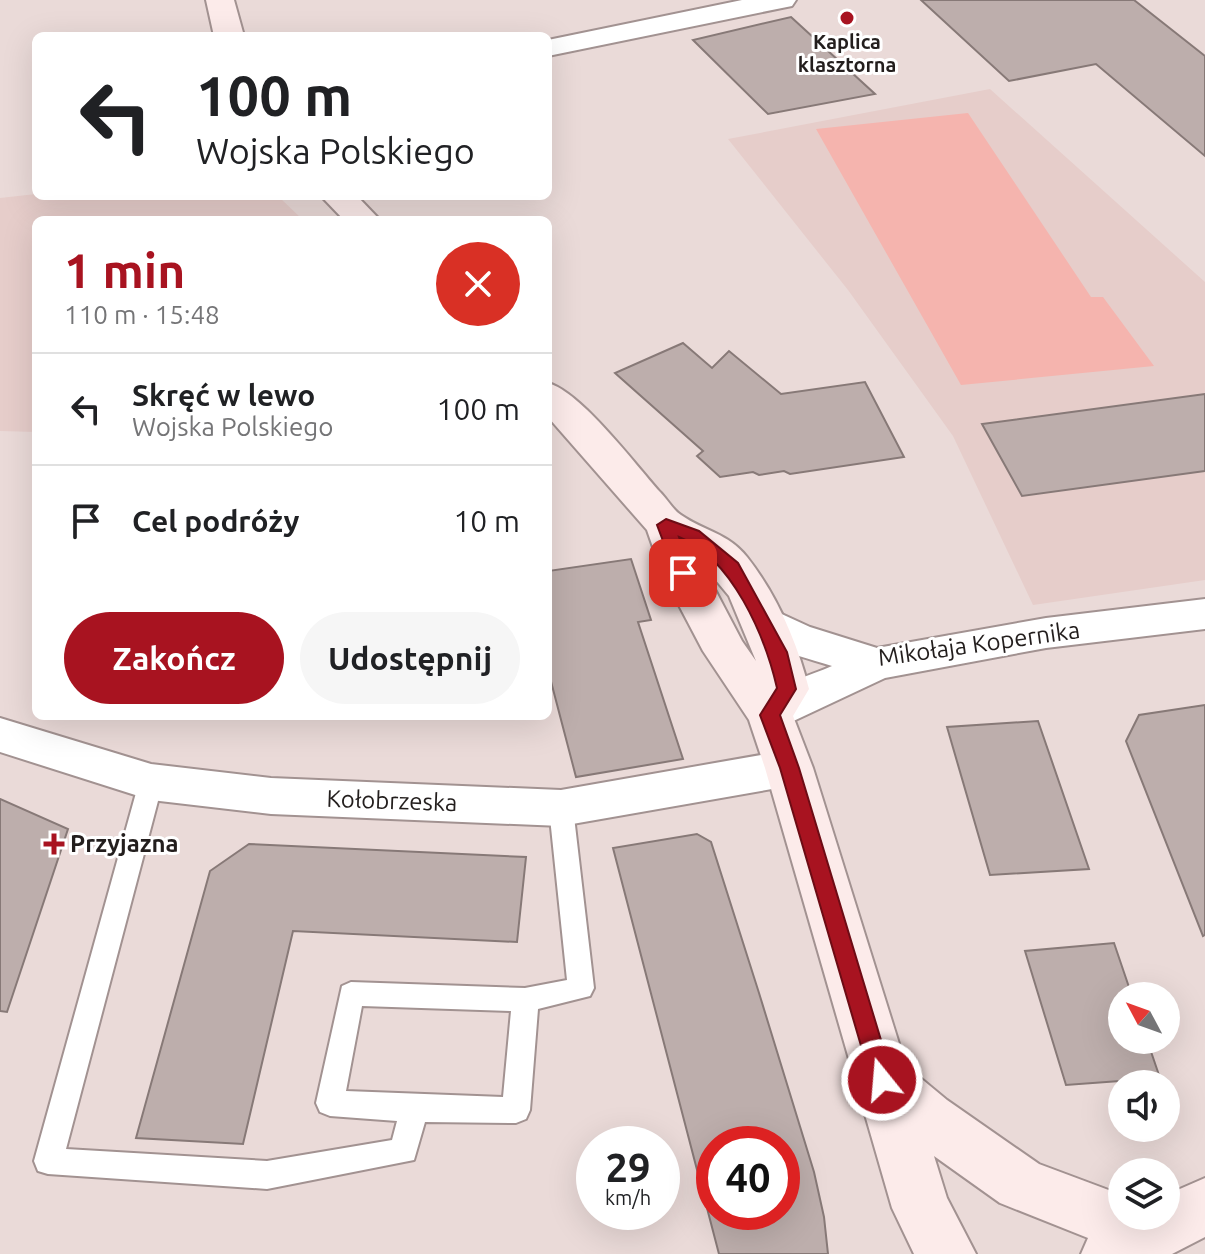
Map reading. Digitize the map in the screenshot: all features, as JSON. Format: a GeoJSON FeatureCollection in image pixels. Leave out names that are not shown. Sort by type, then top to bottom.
{"type":"FeatureCollection","features":[{"type":"Feature","properties":{"kind":"street"},"geometry":{"type":"LineString","coordinates":[[220,0],[228,32]]}},
{"type":"Feature","properties":{"kind":"street"},"geometry":{"type":"LineString","coordinates":[[552,47],[782,0]]}},
{"type":"Feature","properties":{"kind":"street"},"geometry":{"type":"LineString","coordinates":[[342,200],[359,216]]}},
{"type":"Feature","properties":{"kind":"street"},"geometry":{"type":"LineString","coordinates":[[552,399],[578,424],[666,525],[683,573],[725,651],[770,715],[789,768],[921,1208],[946,1254]]}},
{"type":"Feature","properties":{"kind":"street"},"geometry":{"type":"LineString","coordinates":[[666,525],[693,536],[732,567],[778,652],[786,689],[770,715]]}},
{"type":"Feature","properties":{"kind":"street","name":"Mikołaja Kopernika"},"geometry":{"type":"LineString","coordinates":[[760,619],[795,638],[877,664],[1046,633],[1205,614]]}},
{"type":"Feature","properties":{"kind":"street"},"geometry":{"type":"LineString","coordinates":[[770,715],[791,702],[877,664]]}},
{"type":"Feature","properties":{"kind":"street","name":"Kołobrzeska"},"geometry":{"type":"LineString","coordinates":[[0,735],[151,782],[271,796],[561,808],[789,768]]}},
{"type":"Feature","properties":{"kind":"street"},"geometry":{"type":"LineString","coordinates":[[882,1080],[927,1118],[1020,1184],[1129,1243],[1205,1206]]}},
{"type":"Feature","properties":{"kind":"lane"},"geometry":{"type":"LineString","coordinates":[[151,782],[48,1161],[267,1175],[404,1151],[414,1109]]}},
{"type":"Feature","properties":{"kind":"lane"},"geometry":{"type":"LineString","coordinates":[[525,1000],[516,1110],[414,1109],[330,1103],[351,994],[525,1000],[581,988],[561,808]]}},
{"type":"Feature","properties":{"kind":"shaded area"},"geometry":{"type":"Polygon","coordinates":[[[990,89],[1205,282],[1205,580],[1033,605],[953,436],[848,290],[728,139],[990,89]]]}},
{"type":"Feature","properties":{"kind":"shaded area"},"geometry":{"type":"Polygon","coordinates":[[[968,113],[1091,297],[1103,297],[1154,366],[961,385],[816,129],[968,113]]]}},
{"type":"Feature","properties":{"kind":"shaded area"},"geometry":{"type":"Polygon","coordinates":[[[32,194],[32,200],[282,200],[299,216],[32,216],[32,432],[0,431],[0,198],[32,194]]]}},
{"type":"Feature","properties":{"kind":"building"},"geometry":{"type":"Polygon","coordinates":[[[921,0],[1134,0],[1205,56],[1205,156],[1096,64],[1009,81],[921,0]]]}},
{"type":"Feature","properties":{"kind":"building"},"geometry":{"type":"Polygon","coordinates":[[[791,17],[875,94],[768,114],[693,40],[791,17]]]}},
{"type":"Feature","properties":{"kind":"building"},"geometry":{"type":"Polygon","coordinates":[[[683,343],[712,368],[729,351],[781,394],[865,382],[904,457],[790,474],[784,471],[759,475],[753,472],[720,477],[697,456],[703,451],[615,373],[683,343]]]}},
{"type":"Feature","properties":{"kind":"building"},"geometry":{"type":"Polygon","coordinates":[[[1205,394],[1205,471],[1022,496],[982,424],[1205,394]]]}},
{"type":"Feature","properties":{"kind":"building"},"geometry":{"type":"Polygon","coordinates":[[[631,559],[651,620],[638,622],[683,759],[576,777],[552,685],[552,570],[631,559]]]}},
{"type":"Feature","properties":{"kind":"building"},"geometry":{"type":"Polygon","coordinates":[[[1205,705],[1203,936],[1126,741],[1139,715],[1205,705]]]}},
{"type":"Feature","properties":{"kind":"building"},"geometry":{"type":"Polygon","coordinates":[[[1038,721],[1089,869],[990,875],[947,727],[1038,721]]]}},
{"type":"Feature","properties":{"kind":"building"},"geometry":{"type":"Polygon","coordinates":[[[0,799],[68,829],[7,1012],[0,1011],[0,799]]]}},
{"type":"Feature","properties":{"kind":"building"},"geometry":{"type":"Polygon","coordinates":[[[697,834],[711,842],[800,1126],[696,1126],[696,1166],[613,848],[697,834]]]}},
{"type":"Feature","properties":{"kind":"building"},"geometry":{"type":"Polygon","coordinates":[[[249,844],[526,857],[517,942],[293,931],[243,1144],[136,1138],[210,871],[249,844]]]}},
{"type":"Feature","properties":{"kind":"building"},"geometry":{"type":"Polygon","coordinates":[[[1114,943],[1127,982],[1108,982],[1108,1054],[1152,1054],[1157,1070],[1108,1070],[1108,1082],[1066,1085],[1025,951],[1114,943]]]}},
{"type":"Feature","properties":{"kind":"building"},"geometry":{"type":"Polygon","coordinates":[[[800,1126],[824,1217],[828,1254],[719,1254],[713,1230],[800,1230],[800,1126]]]}},
{"type":"Feature","properties":{"kind":"place","name":"Kaplica klasztorna"},"geometry":{"type":"Point","coordinates":[847,18]}},
{"type":"Feature","properties":{"kind":"place","name":"Przyjazna"},"geometry":{"type":"Point","coordinates":[54,844]}},
{"type":"Feature","properties":{"kind":"route"},"geometry":{"type":"LineString","coordinates":[[683,573],[666,525],[693,536],[732,567],[778,652],[786,689],[770,715],[789,768],[882,1080]]}}]}
